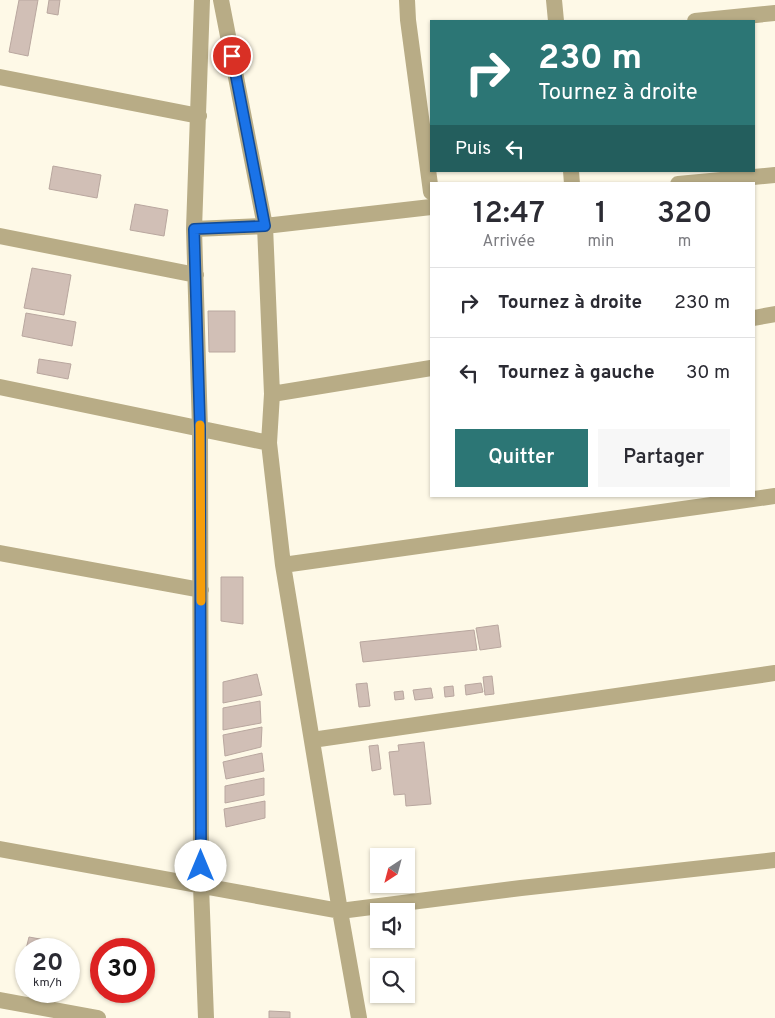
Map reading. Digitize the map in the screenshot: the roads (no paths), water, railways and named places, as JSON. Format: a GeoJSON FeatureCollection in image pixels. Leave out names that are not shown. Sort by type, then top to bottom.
{"type":"FeatureCollection","features":[{"type":"Feature","properties":{"kind":"street"},"geometry":{"type":"LineString","coordinates":[[202,0],[194,229],[200,429],[202,886],[206,1018]]}},
{"type":"Feature","properties":{"kind":"street"},"geometry":{"type":"LineString","coordinates":[[221,0],[265,226],[272,394],[269,443],[284,565],[359,1018]]}},
{"type":"Feature","properties":{"kind":"street"},"geometry":{"type":"LineString","coordinates":[[407,0],[430,185]]}},
{"type":"Feature","properties":{"kind":"street"},"geometry":{"type":"LineString","coordinates":[[554,0],[556,20]]}},
{"type":"Feature","properties":{"kind":"street"},"geometry":{"type":"LineString","coordinates":[[705,20],[775,13]]}},
{"type":"Feature","properties":{"kind":"street"},"geometry":{"type":"LineString","coordinates":[[0,77],[199,116]]}},
{"type":"Feature","properties":{"kind":"street"},"geometry":{"type":"LineString","coordinates":[[700,182],[775,175]]}},
{"type":"Feature","properties":{"kind":"street"},"geometry":{"type":"LineString","coordinates":[[194,229],[265,226],[430,207]]}},
{"type":"Feature","properties":{"kind":"street"},"geometry":{"type":"LineString","coordinates":[[0,236],[196,275]]}},
{"type":"Feature","properties":{"kind":"street"},"geometry":{"type":"LineString","coordinates":[[755,318],[775,314]]}},
{"type":"Feature","properties":{"kind":"street"},"geometry":{"type":"LineString","coordinates":[[272,394],[430,368]]}},
{"type":"Feature","properties":{"kind":"street"},"geometry":{"type":"LineString","coordinates":[[0,387],[269,443]]}},
{"type":"Feature","properties":{"kind":"street"},"geometry":{"type":"LineString","coordinates":[[284,565],[775,496]]}},
{"type":"Feature","properties":{"kind":"street"},"geometry":{"type":"LineString","coordinates":[[0,554],[201,590]]}},
{"type":"Feature","properties":{"kind":"street"},"geometry":{"type":"LineString","coordinates":[[312,740],[775,673]]}},
{"type":"Feature","properties":{"kind":"street"},"geometry":{"type":"LineString","coordinates":[[0,850],[340,911],[521,888],[775,860]]}},
{"type":"Feature","properties":{"kind":"street"},"geometry":{"type":"LineString","coordinates":[[0,1000],[98,1018]]}}]}
